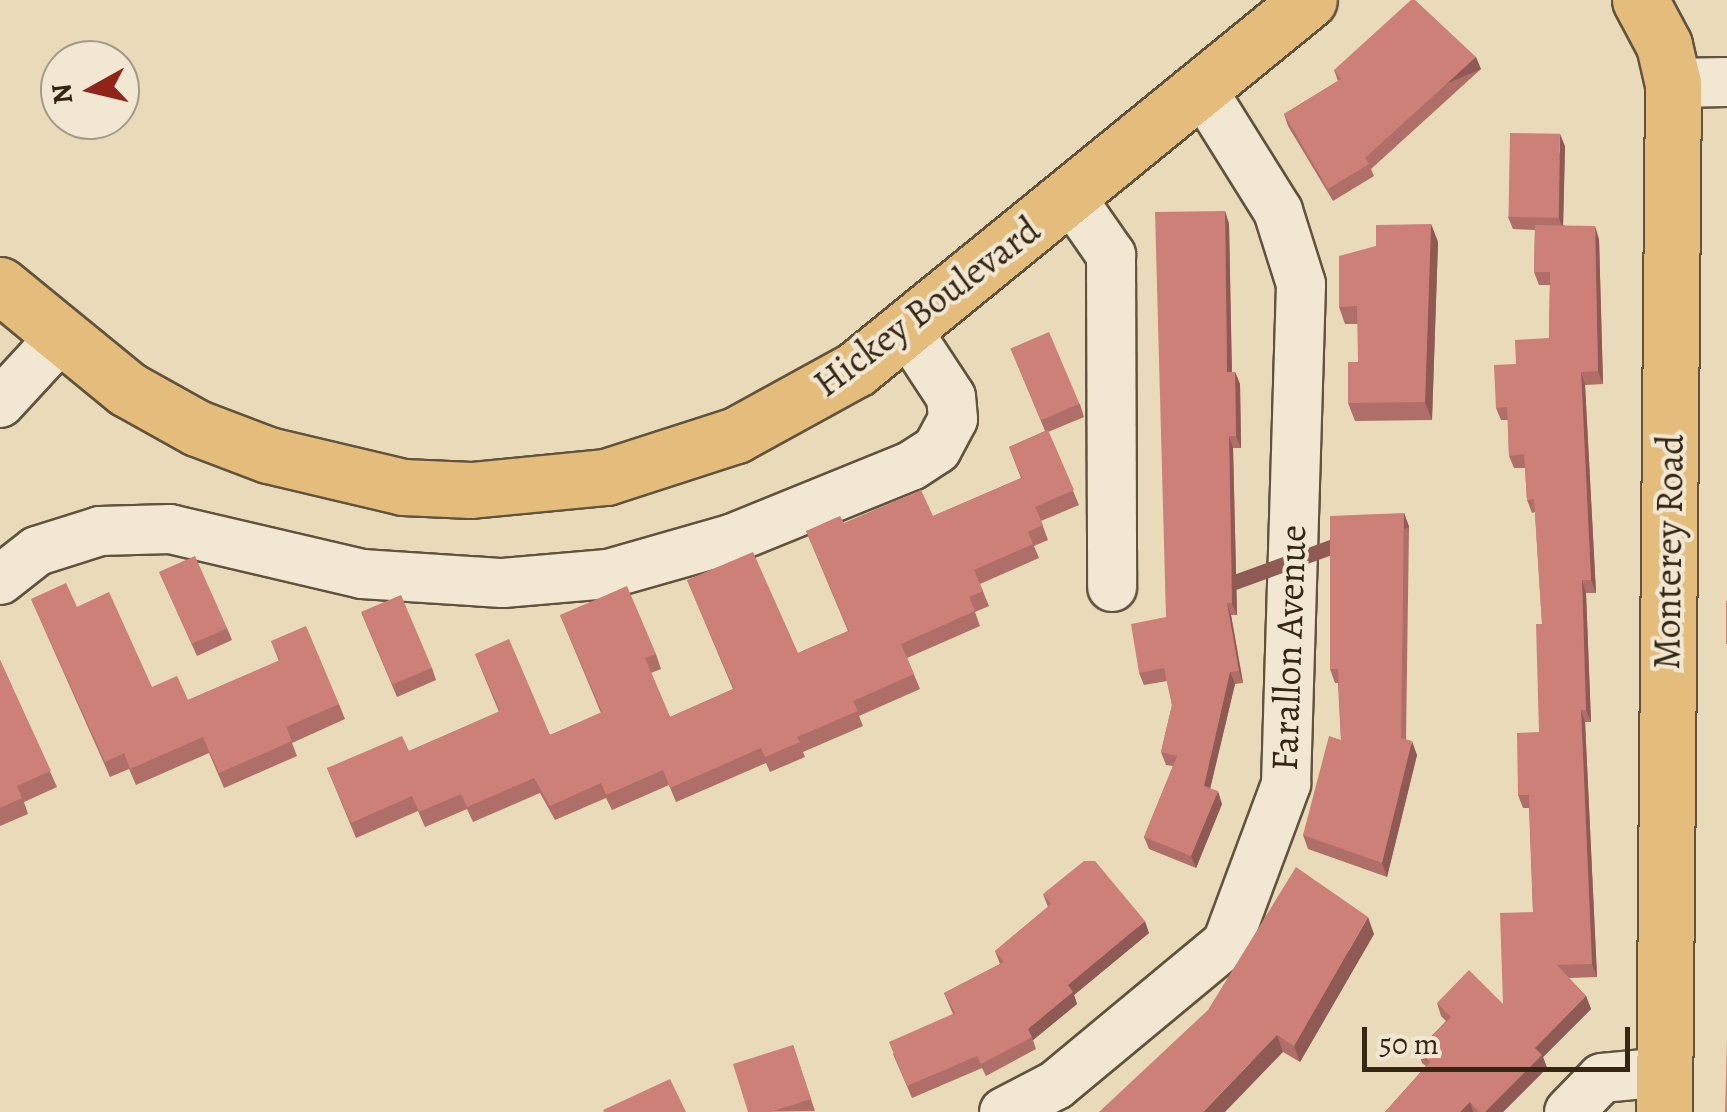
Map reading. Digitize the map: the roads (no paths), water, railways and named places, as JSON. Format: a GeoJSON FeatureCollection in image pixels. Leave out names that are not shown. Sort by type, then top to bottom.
{"type":"FeatureCollection","features":[{"type":"Feature","properties":{"kind":"main road","name":"Hickey Boulevard"},"geometry":{"type":"LineString","coordinates":[[0,285],[59,339],[155,404],[268,455],[387,484],[470,490],[606,477],[674,458],[795,406],[907,330],[1309,0]]}},
{"type":"Feature","properties":{"kind":"main road","name":"Monterey Road"},"geometry":{"type":"LineString","coordinates":[[1640,0],[1664,44],[1673,83],[1664,1092]]}},
{"type":"Feature","properties":{"kind":"street"},"geometry":{"type":"LineString","coordinates":[[1673,83],[1727,82]]}},
{"type":"Feature","properties":{"kind":"street","name":"Farallon Avenue"},"geometry":{"type":"LineString","coordinates":[[1004,1112],[1063,1099],[1227,943],[1286,784],[1302,284],[1278,211],[1201,88]]}},
{"type":"Feature","properties":{"kind":"street"},"geometry":{"type":"LineString","coordinates":[[1070,196],[1112,255],[1112,587]]}},
{"type":"Feature","properties":{"kind":"street"},"geometry":{"type":"LineString","coordinates":[[0,580],[36,551],[100,531],[170,529],[362,574],[503,583],[608,574],[731,538],[911,466],[936,449],[953,419],[951,397],[907,330]]}},
{"type":"Feature","properties":{"kind":"street"},"geometry":{"type":"LineString","coordinates":[[0,403],[59,339]]}},
{"type":"Feature","properties":{"kind":"street"},"geometry":{"type":"LineString","coordinates":[[1569,1112],[1602,1078],[1664,1092]]}}]}
